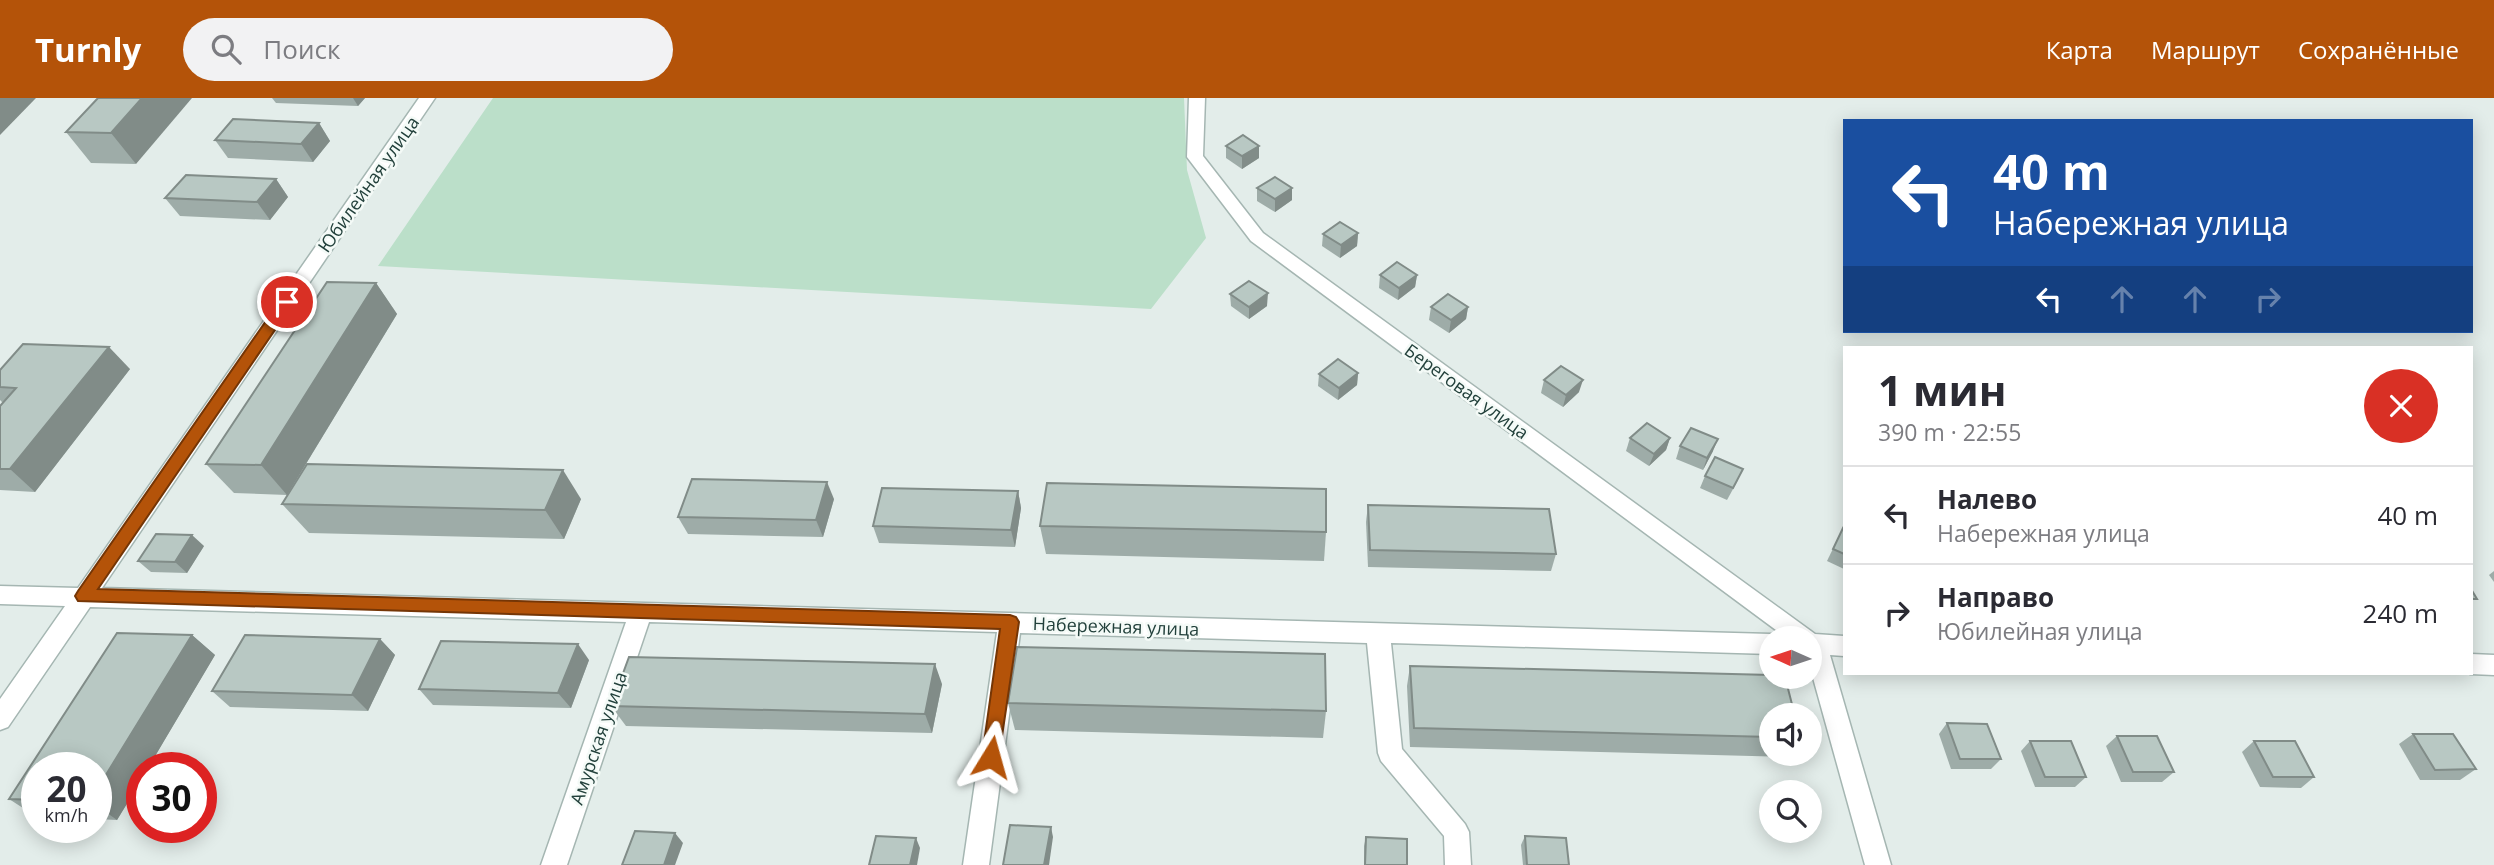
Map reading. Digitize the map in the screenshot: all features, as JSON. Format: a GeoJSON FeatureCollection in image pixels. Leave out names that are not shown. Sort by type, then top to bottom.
{"type":"FeatureCollection","features":[{"type":"Feature","properties":{"kind":"street","name":"Юбилейная улица"},"geometry":{"type":"LineString","coordinates":[[0,719],[428,98]]}},
{"type":"Feature","properties":{"kind":"street","name":"Береговая улица"},"geometry":{"type":"LineString","coordinates":[[1197,98],[1195,157],[1257,237],[1787,626]]}},
{"type":"Feature","properties":{"kind":"street","name":"Набережная улица"},"geometry":{"type":"LineString","coordinates":[[0,595],[1759,644]]}},
{"type":"Feature","properties":{"kind":"street","name":"Амурская улица"},"geometry":{"type":"LineString","coordinates":[[554,865],[641,612]]}},
{"type":"Feature","properties":{"kind":"street"},"geometry":{"type":"LineString","coordinates":[[976,865],[1010,622]]}},
{"type":"Feature","properties":{"kind":"street"},"geometry":{"type":"LineString","coordinates":[[1378,633],[1390,753],[1456,832],[1458,865]]}},
{"type":"Feature","properties":{"kind":"street"},"geometry":{"type":"LineString","coordinates":[[1822,644],[1843,646]]}},
{"type":"Feature","properties":{"kind":"street"},"geometry":{"type":"LineString","coordinates":[[2473,664],[2494,665]]}},
{"type":"Feature","properties":{"kind":"street"},"geometry":{"type":"LineString","coordinates":[[1822,682],[1878,865]]}},
{"type":"Feature","properties":{"kind":"green space"},"geometry":{"type":"Polygon","coordinates":[[[493,98],[1184,98],[1187,170],[1206,238],[1151,309],[378,266],[493,98]]]}},
{"type":"Feature","properties":{"kind":"building"},"geometry":{"type":"Polygon","coordinates":[[[98,98],[142,98],[111,133],[66,132],[98,98]]]}},
{"type":"Feature","properties":{"kind":"building"},"geometry":{"type":"Polygon","coordinates":[[[233,119],[319,123],[301,144],[215,140],[233,119]]]}},
{"type":"Feature","properties":{"kind":"building"},"geometry":{"type":"Polygon","coordinates":[[[1243,135],[1259,146],[1242,156],[1226,146],[1243,135]]]}},
{"type":"Feature","properties":{"kind":"building"},"geometry":{"type":"Polygon","coordinates":[[[186,175],[276,179],[257,202],[165,198],[186,175]]]}},
{"type":"Feature","properties":{"kind":"building"},"geometry":{"type":"Polygon","coordinates":[[[1275,177],[1292,188],[1275,199],[1257,188],[1275,177]]]}},
{"type":"Feature","properties":{"kind":"building"},"geometry":{"type":"Polygon","coordinates":[[[1340,222],[1358,233],[1341,245],[1323,234],[1340,222]]]}},
{"type":"Feature","properties":{"kind":"building"},"geometry":{"type":"Polygon","coordinates":[[[1397,262],[1417,275],[1399,288],[1380,275],[1397,262]]]}},
{"type":"Feature","properties":{"kind":"building"},"geometry":{"type":"Polygon","coordinates":[[[1249,281],[1268,293],[1249,307],[1230,294],[1249,281]]]}},
{"type":"Feature","properties":{"kind":"building"},"geometry":{"type":"Polygon","coordinates":[[[327,282],[376,283],[261,465],[206,464],[327,282]]]}},
{"type":"Feature","properties":{"kind":"building"},"geometry":{"type":"Polygon","coordinates":[[[1448,294],[1468,307],[1451,320],[1431,307],[1448,294]]]}},
{"type":"Feature","properties":{"kind":"building"},"geometry":{"type":"Polygon","coordinates":[[[23,344],[109,347],[10,469],[0,469],[0,406],[16,388],[0,387],[0,370],[23,344]]]}},
{"type":"Feature","properties":{"kind":"building"},"geometry":{"type":"Polygon","coordinates":[[[1338,359],[1358,373],[1339,388],[1319,374],[1338,359]]]}},
{"type":"Feature","properties":{"kind":"building"},"geometry":{"type":"Polygon","coordinates":[[[1561,366],[1583,380],[1566,395],[1544,380],[1561,366]]]}},
{"type":"Feature","properties":{"kind":"building"},"geometry":{"type":"Polygon","coordinates":[[[1647,423],[1670,438],[1654,454],[1630,438],[1647,423]]]}},
{"type":"Feature","properties":{"kind":"building"},"geometry":{"type":"Polygon","coordinates":[[[1691,428],[1718,439],[1707,458],[1680,446],[1691,428]]]}},
{"type":"Feature","properties":{"kind":"building"},"geometry":{"type":"Polygon","coordinates":[[[1715,457],[1743,469],[1733,488],[1705,476],[1715,457]]]}},
{"type":"Feature","properties":{"kind":"building"},"geometry":{"type":"Polygon","coordinates":[[[307,464],[563,470],[545,510],[282,504],[307,464]]]}},
{"type":"Feature","properties":{"kind":"building"},"geometry":{"type":"Polygon","coordinates":[[[692,479],[827,482],[816,520],[678,517],[692,479]]]}},
{"type":"Feature","properties":{"kind":"building"},"geometry":{"type":"Polygon","coordinates":[[[1047,483],[1326,489],[1326,532],[1040,526],[1047,483]]]}},
{"type":"Feature","properties":{"kind":"building"},"geometry":{"type":"Polygon","coordinates":[[[882,488],[1018,491],[1011,530],[873,526],[882,488]]]}},
{"type":"Feature","properties":{"kind":"building"},"geometry":{"type":"Polygon","coordinates":[[[1368,505],[1549,509],[1556,554],[1370,550],[1368,505]]]}},
{"type":"Feature","properties":{"kind":"building"},"geometry":{"type":"Polygon","coordinates":[[[1843,528],[1843,554],[1833,549],[1843,528]]]}},
{"type":"Feature","properties":{"kind":"building"},"geometry":{"type":"Polygon","coordinates":[[[156,534],[192,535],[175,562],[138,561],[156,534]]]}},
{"type":"Feature","properties":{"kind":"building"},"geometry":{"type":"Polygon","coordinates":[[[117,633],[192,635],[112,765],[112,752],[40,752],[117,633]]]}},
{"type":"Feature","properties":{"kind":"building"},"geometry":{"type":"Polygon","coordinates":[[[245,635],[380,639],[352,695],[212,691],[245,635]]]}},
{"type":"Feature","properties":{"kind":"building"},"geometry":{"type":"Polygon","coordinates":[[[441,641],[578,644],[558,693],[419,689],[441,641]]]}},
{"type":"Feature","properties":{"kind":"building"},"geometry":{"type":"Polygon","coordinates":[[[1017,647],[1325,654],[1326,711],[1008,703],[1017,647]]]}},
{"type":"Feature","properties":{"kind":"building"},"geometry":{"type":"Polygon","coordinates":[[[629,657],[935,664],[925,714],[611,706],[629,657]]]}},
{"type":"Feature","properties":{"kind":"building"},"geometry":{"type":"Polygon","coordinates":[[[1410,666],[1759,675],[1759,690],[1788,690],[1792,703],[1759,703],[1759,737],[1414,728],[1410,666]]]}},
{"type":"Feature","properties":{"kind":"building"},"geometry":{"type":"Polygon","coordinates":[[[1947,723],[1987,724],[2001,759],[1960,759],[1947,723]]]}},
{"type":"Feature","properties":{"kind":"building"},"geometry":{"type":"Polygon","coordinates":[[[2413,734],[2453,734],[2476,769],[2435,770],[2413,734]]]}},
{"type":"Feature","properties":{"kind":"building"},"geometry":{"type":"Polygon","coordinates":[[[2117,736],[2157,736],[2174,772],[2133,772],[2117,736]]]}},
{"type":"Feature","properties":{"kind":"building"},"geometry":{"type":"Polygon","coordinates":[[[2030,741],[2071,741],[2086,777],[2045,777],[2030,741]]]}},
{"type":"Feature","properties":{"kind":"building"},"geometry":{"type":"Polygon","coordinates":[[[2254,741],[2295,741],[2314,777],[2273,777],[2254,741]]]}},
{"type":"Feature","properties":{"kind":"building"},"geometry":{"type":"Polygon","coordinates":[[[21,781],[21,799],[9,799],[21,781]]]}},
{"type":"Feature","properties":{"kind":"building"},"geometry":{"type":"Polygon","coordinates":[[[1010,825],[1051,827],[1044,865],[1003,865],[1010,825]]]}},
{"type":"Feature","properties":{"kind":"building"},"geometry":{"type":"Polygon","coordinates":[[[635,831],[675,833],[664,865],[622,865],[635,831]]]}},
{"type":"Feature","properties":{"kind":"building"},"geometry":{"type":"Polygon","coordinates":[[[876,836],[916,838],[910,865],[869,865],[876,836]]]}},
{"type":"Feature","properties":{"kind":"building"},"geometry":{"type":"Polygon","coordinates":[[[1525,836],[1566,838],[1569,865],[1527,865],[1525,836]]]}},
{"type":"Feature","properties":{"kind":"building"},"geometry":{"type":"Polygon","coordinates":[[[1366,837],[1407,839],[1407,865],[1365,865],[1366,837]]]}},
{"type":"Feature","properties":{"kind":"route"},"geometry":{"type":"LineString","coordinates":[[287,302],[84,596],[1010,622],[991,757]]}}]}
